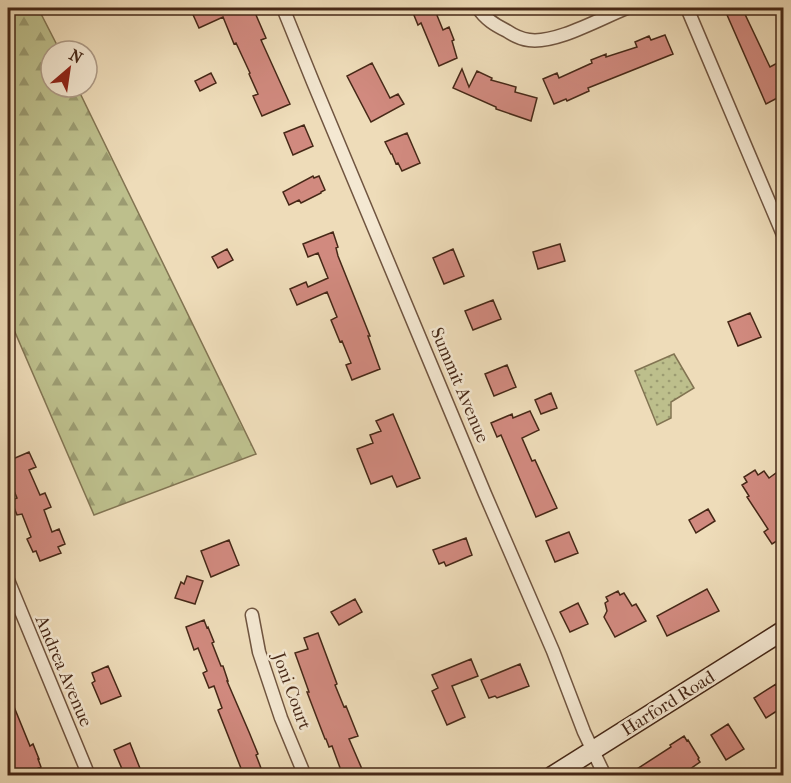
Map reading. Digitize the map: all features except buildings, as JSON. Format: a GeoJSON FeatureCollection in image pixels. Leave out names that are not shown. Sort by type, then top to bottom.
{"type":"FeatureCollection","features":[{"type":"Feature","properties":{"kind":"main road","name":"Harford Road"},"geometry":{"type":"LineString","coordinates":[[552,776],[783,630]]}},
{"type":"Feature","properties":{"kind":"street","name":"Summit Avenue"},"geometry":{"type":"LineString","coordinates":[[283,8],[604,776]]}},
{"type":"Feature","properties":{"kind":"street"},"geometry":{"type":"LineString","coordinates":[[478,8],[489,21],[510,33],[528,40],[541,40],[576,30],[627,8]]}},
{"type":"Feature","properties":{"kind":"street"},"geometry":{"type":"LineString","coordinates":[[687,8],[783,237]]}},
{"type":"Feature","properties":{"kind":"street","name":"Andrea Avenue"},"geometry":{"type":"LineString","coordinates":[[8,580],[89,776]]}},
{"type":"Feature","properties":{"kind":"street","name":"Joni Court"},"geometry":{"type":"LineString","coordinates":[[252,615],[261,661],[305,776]]}},
{"type":"Feature","properties":{"kind":"green space"},"geometry":{"type":"Polygon","coordinates":[[[8,8],[38,8],[54,39],[39,39],[39,99],[83,99],[256,454],[94,515],[8,316],[8,8]]]}},
{"type":"Feature","properties":{"kind":"green space"},"geometry":{"type":"Polygon","coordinates":[[[674,354],[694,388],[671,402],[671,418],[657,425],[635,371],[674,354]]]}}]}
